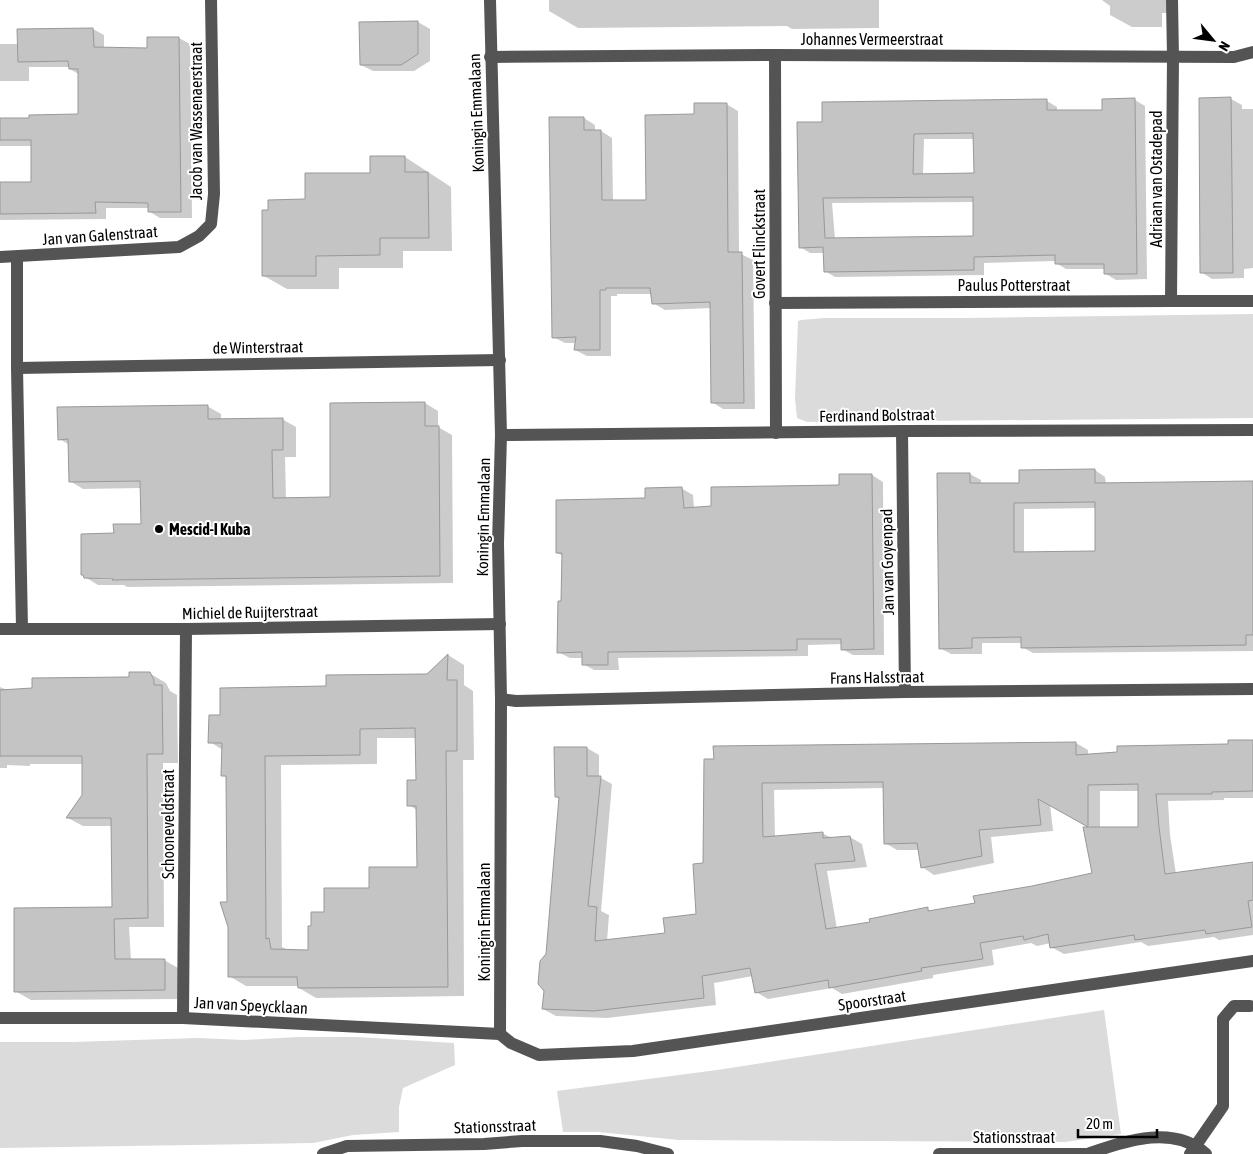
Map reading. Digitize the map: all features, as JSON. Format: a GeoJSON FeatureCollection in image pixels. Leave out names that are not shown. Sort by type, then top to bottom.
{"type":"FeatureCollection","features":[{"type":"Feature","properties":{"kind":"street","name":"Jacob van Wassenaerstraat"},"geometry":{"type":"LineString","coordinates":[[200,236],[211,224],[214,194],[211,0]]}},
{"type":"Feature","properties":{"kind":"street","name":"Koningin Emmalaan"},"geometry":{"type":"LineString","coordinates":[[490,0],[501,435],[498,543],[501,699],[500,1034]]}},
{"type":"Feature","properties":{"kind":"street","name":"Adriaan van Ostadepad"},"geometry":{"type":"LineString","coordinates":[[1171,300],[1172,0]]}},
{"type":"Feature","properties":{"kind":"street","name":"Johannes Vermeerstraat"},"geometry":{"type":"LineString","coordinates":[[490,57],[775,55],[1234,57],[1253,52]]}},
{"type":"Feature","properties":{"kind":"street","name":"Govert Flinckstraat"},"geometry":{"type":"LineString","coordinates":[[775,55],[776,433]]}},
{"type":"Feature","properties":{"kind":"street","name":"Jan van Galenstraat"},"geometry":{"type":"LineString","coordinates":[[0,257],[179,247],[200,236]]}},
{"type":"Feature","properties":{"kind":"street"},"geometry":{"type":"LineString","coordinates":[[17,257],[22,628]]}},
{"type":"Feature","properties":{"kind":"street","name":"Paulus Potterstraat"},"geometry":{"type":"LineString","coordinates":[[775,303],[1171,300],[1253,302]]}},
{"type":"Feature","properties":{"kind":"street","name":"de Winterstraat"},"geometry":{"type":"LineString","coordinates":[[17,368],[500,360]]}},
{"type":"Feature","properties":{"kind":"street","name":"Ferdinand Bolstraat"},"geometry":{"type":"LineString","coordinates":[[501,435],[1253,430]]}},
{"type":"Feature","properties":{"kind":"street","name":"Jan van Goyenpad"},"geometry":{"type":"LineString","coordinates":[[902,431],[905,692]]}},
{"type":"Feature","properties":{"kind":"street","name":"Michiel de Ruijterstraat"},"geometry":{"type":"LineString","coordinates":[[0,629],[186,629],[500,624]]}},
{"type":"Feature","properties":{"kind":"street","name":"Schooneveldstraat"},"geometry":{"type":"LineString","coordinates":[[183,1018],[186,629]]}},
{"type":"Feature","properties":{"kind":"street","name":"Frans Halsstraat"},"geometry":{"type":"LineString","coordinates":[[501,699],[516,701],[905,692],[1253,689]]}},
{"type":"Feature","properties":{"kind":"street","name":"Spoorstraat"},"geometry":{"type":"LineString","coordinates":[[500,1034],[511,1043],[539,1055],[633,1051],[1253,961]]}},
{"type":"Feature","properties":{"kind":"street"},"geometry":{"type":"LineString","coordinates":[[1193,1149],[1223,1106],[1224,1019],[1234,1006],[1250,1006]]}},
{"type":"Feature","properties":{"kind":"street","name":"Jan van Speycklaan"},"geometry":{"type":"LineString","coordinates":[[0,1018],[183,1018],[500,1034]]}},
{"type":"Feature","properties":{"kind":"street","name":"Stationsstraat"},"geometry":{"type":"LineString","coordinates":[[939,1154],[1091,1154],[1132,1140],[1169,1137],[1206,1154]]}},
{"type":"Feature","properties":{"kind":"street","name":"Stationsstraat"},"geometry":{"type":"LineString","coordinates":[[323,1154],[347,1146],[484,1149],[522,1141],[600,1141],[637,1146],[668,1154]]}},
{"type":"Feature","properties":{"kind":"shaded area"},"geometry":{"type":"Polygon","coordinates":[[[1253,314],[1253,418],[807,422],[797,418],[795,399],[798,321],[801,320],[824,318],[1253,314]]]}},
{"type":"Feature","properties":{"kind":"shaded area"},"geometry":{"type":"Polygon","coordinates":[[[1104,1010],[1121,1134],[1065,1142],[679,1140],[598,1132],[563,1132],[557,1091],[717,1070],[1104,1010]]]}},
{"type":"Feature","properties":{"kind":"shaded area"},"geometry":{"type":"Polygon","coordinates":[[[297,1037],[357,1037],[454,1043],[455,1065],[403,1088],[399,1107],[399,1132],[353,1135],[313,1143],[0,1148],[0,1042],[198,1038],[244,1040],[297,1037]]]}},
{"type":"Feature","properties":{"kind":"building"},"geometry":{"type":"Polygon","coordinates":[[[418,21],[418,54],[401,65],[360,65],[359,22],[418,21]]]}},
{"type":"Feature","properties":{"kind":"building"},"geometry":{"type":"Polygon","coordinates":[[[93,28],[94,47],[147,48],[147,37],[179,37],[181,212],[148,212],[148,203],[95,202],[96,213],[0,214],[0,182],[31,182],[31,140],[0,140],[0,118],[29,118],[29,115],[78,114],[78,69],[69,69],[68,61],[18,62],[17,29],[93,28]]]}},
{"type":"Feature","properties":{"kind":"building"},"geometry":{"type":"Polygon","coordinates":[[[1231,97],[1233,273],[1200,273],[1199,98],[1231,97]]]}},
{"type":"Feature","properties":{"kind":"building"},"geometry":{"type":"Polygon","coordinates":[[[1135,98],[1137,274],[1104,274],[1104,264],[1055,264],[1055,255],[974,257],[974,270],[824,272],[823,247],[799,248],[797,122],[822,122],[822,102],[1047,99],[1047,110],[1102,110],[1102,99],[1135,98]],[[973,133],[914,134],[913,174],[974,173],[973,133]],[[973,197],[823,198],[825,238],[973,236],[973,197]]]}},
{"type":"Feature","properties":{"kind":"building"},"geometry":{"type":"Polygon","coordinates":[[[694,103],[727,103],[728,252],[742,252],[744,403],[711,403],[710,302],[652,304],[650,288],[606,288],[606,290],[600,290],[600,350],[574,350],[576,337],[552,338],[549,117],[584,117],[584,130],[601,130],[602,200],[646,200],[645,115],[694,114],[694,103]]]}},
{"type":"Feature","properties":{"kind":"building"},"geometry":{"type":"Polygon","coordinates":[[[370,156],[405,156],[405,172],[428,172],[429,238],[380,238],[380,255],[316,256],[316,276],[262,276],[262,210],[268,210],[268,200],[305,199],[305,173],[370,173],[370,156]]]}},
{"type":"Feature","properties":{"kind":"building"},"geometry":{"type":"Polygon","coordinates":[[[425,402],[425,426],[439,426],[440,576],[112,580],[84,578],[81,575],[81,534],[114,533],[113,524],[141,524],[140,481],[69,482],[68,439],[58,440],[57,407],[208,405],[208,419],[283,418],[283,450],[272,450],[273,498],[330,497],[330,403],[425,402]]]}},
{"type":"Feature","properties":{"kind":"building"},"geometry":{"type":"Polygon","coordinates":[[[1095,469],[1095,483],[1253,481],[1253,635],[1246,635],[1246,645],[1021,648],[1021,637],[972,638],[972,648],[939,649],[937,473],[970,473],[970,483],[1019,483],[1019,470],[1095,469]],[[1095,502],[1014,503],[1014,552],[1095,551],[1095,502]]]}},
{"type":"Feature","properties":{"kind":"building"},"geometry":{"type":"Polygon","coordinates":[[[839,474],[872,474],[874,649],[841,650],[841,639],[797,639],[797,650],[608,652],[608,665],[582,665],[582,652],[557,653],[558,601],[561,601],[562,553],[556,553],[556,500],[645,498],[645,488],[682,487],[684,508],[711,506],[711,487],[839,485],[839,474]]]}},
{"type":"Feature","properties":{"kind":"building"},"geometry":{"type":"Polygon","coordinates":[[[448,654],[447,680],[457,680],[457,751],[446,751],[448,987],[298,988],[297,977],[228,977],[228,927],[220,902],[227,902],[226,776],[221,776],[222,743],[208,743],[209,715],[220,715],[220,688],[326,686],[326,675],[427,674],[448,654]],[[415,728],[360,729],[360,755],[265,756],[266,939],[269,938],[271,949],[308,950],[308,926],[311,926],[311,912],[324,912],[324,888],[369,888],[369,867],[417,867],[416,806],[407,806],[407,780],[416,780],[415,728]]]}},
{"type":"Feature","properties":{"kind":"building"},"geometry":{"type":"Polygon","coordinates":[[[129,672],[150,672],[154,685],[162,685],[163,754],[147,754],[148,918],[114,919],[115,959],[165,959],[165,990],[14,992],[14,908],[112,907],[111,818],[66,818],[82,795],[82,756],[0,756],[0,690],[32,688],[32,678],[129,677],[129,672]]]}},
{"type":"Feature","properties":{"kind":"building"},"geometry":{"type":"Polygon","coordinates":[[[1228,740],[1253,740],[1253,791],[1212,792],[1212,794],[1156,794],[1165,874],[1253,862],[1253,900],[1248,901],[1252,927],[1206,934],[1205,930],[1135,940],[1134,935],[1050,948],[1048,934],[1024,940],[1023,936],[980,943],[983,959],[921,968],[922,971],[829,988],[828,980],[755,993],[750,968],[702,976],[704,998],[594,1011],[542,1009],[544,991],[538,984],[540,961],[546,954],[559,797],[555,797],[554,747],[587,747],[587,776],[601,776],[588,906],[597,907],[595,941],[665,933],[663,918],[696,914],[693,864],[703,863],[704,759],[714,759],[713,746],[1076,742],[1076,755],[1117,752],[1117,746],[1228,744],[1228,740]],[[883,782],[762,783],[763,837],[823,832],[823,838],[850,836],[855,861],[815,864],[826,929],[870,922],[869,919],[928,907],[928,911],[975,903],[973,896],[1092,873],[1083,827],[1088,827],[1038,799],[1041,825],[979,830],[982,856],[921,868],[917,843],[884,844],[883,782]],[[1138,784],[1088,785],[1088,827],[1138,827],[1138,784]]]}},
{"type":"Feature","properties":{"kind":"place","name":"Mescid-I Kuba"},"geometry":{"type":"Point","coordinates":[159,529]}}]}
